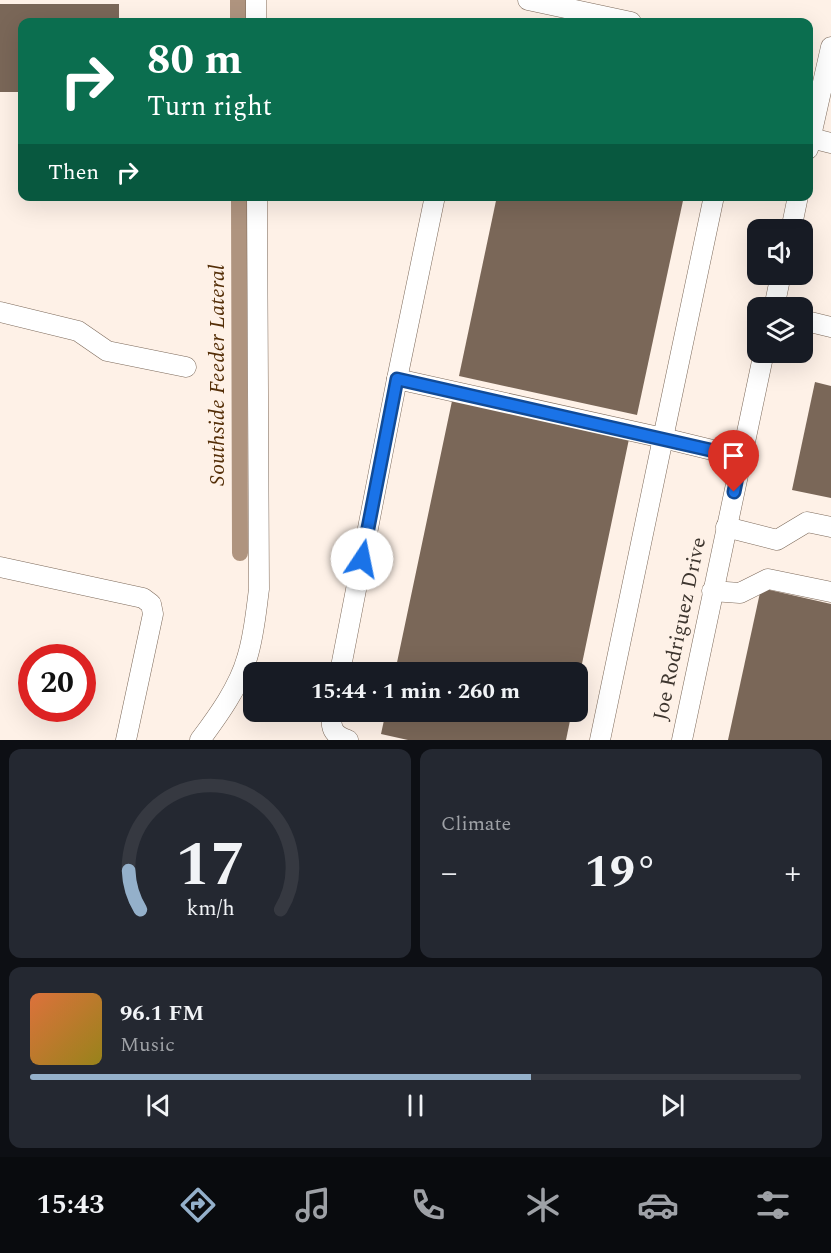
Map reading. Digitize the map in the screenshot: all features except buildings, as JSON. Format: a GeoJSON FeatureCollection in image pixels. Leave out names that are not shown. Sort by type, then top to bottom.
{"type":"FeatureCollection","features":[{"type":"Feature","properties":{"kind":"street"},"geometry":{"type":"LineString","coordinates":[[256,0],[256,18]]}},
{"type":"Feature","properties":{"kind":"street"},"geometry":{"type":"LineString","coordinates":[[528,0],[613,18]]}},
{"type":"Feature","properties":{"kind":"street"},"geometry":{"type":"LineString","coordinates":[[813,111],[822,58]]}},
{"type":"Feature","properties":{"kind":"street"},"geometry":{"type":"LineString","coordinates":[[813,144],[831,143]]}},
{"type":"Feature","properties":{"kind":"street"},"geometry":{"type":"LineString","coordinates":[[200,740],[214,721],[247,661],[255,627],[259,589],[257,201]]}},
{"type":"Feature","properties":{"kind":"street"},"geometry":{"type":"LineString","coordinates":[[342,662],[434,201]]}},
{"type":"Feature","properties":{"kind":"street"},"geometry":{"type":"LineString","coordinates":[[600,740],[713,201]]}},
{"type":"Feature","properties":{"kind":"street"},"geometry":{"type":"LineString","coordinates":[[793,219],[797,201]]}},
{"type":"Feature","properties":{"kind":"street"},"geometry":{"type":"LineString","coordinates":[[0,312],[78,331],[107,351],[186,367]]}},
{"type":"Feature","properties":{"kind":"street"},"geometry":{"type":"LineString","coordinates":[[813,323],[831,327]]}},
{"type":"Feature","properties":{"kind":"street","name":"Joe Rodriguez Drive"},"geometry":{"type":"LineString","coordinates":[[682,740],[762,363]]}},
{"type":"Feature","properties":{"kind":"street"},"geometry":{"type":"LineString","coordinates":[[397,379],[741,457]]}},
{"type":"Feature","properties":{"kind":"street"},"geometry":{"type":"LineString","coordinates":[[726,527],[777,540],[807,522],[831,527]]}},
{"type":"Feature","properties":{"kind":"street"},"geometry":{"type":"LineString","coordinates":[[0,567],[143,598],[151,604],[153,614],[126,740]]}},
{"type":"Feature","properties":{"kind":"street"},"geometry":{"type":"LineString","coordinates":[[712,591],[740,594],[768,579],[831,592]]}},
{"type":"Feature","properties":{"kind":"street"},"geometry":{"type":"LineString","coordinates":[[330,722],[333,732],[348,740]]}},
{"type":"Feature","properties":{"kind":"waterway","name":"Southside Feeder Lateral"},"geometry":{"type":"LineString","coordinates":[[238,0],[238,18]]}},
{"type":"Feature","properties":{"kind":"waterway","name":"Southside Feeder Lateral"},"geometry":{"type":"LineString","coordinates":[[239,201],[240,553]]}},
{"type":"Feature","properties":{"kind":"route"},"geometry":{"type":"LineString","coordinates":[[362,559],[397,379],[741,457],[734,492]]}}]}
